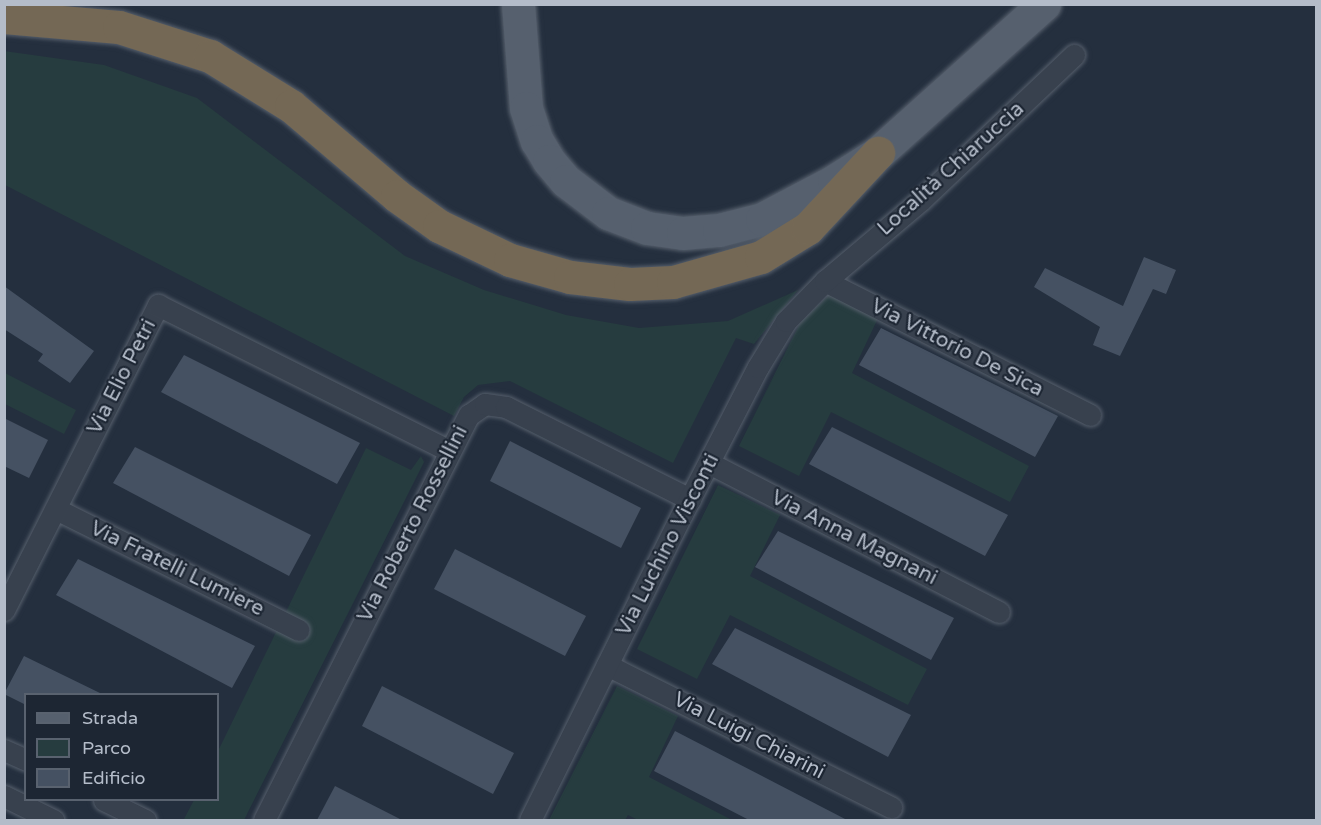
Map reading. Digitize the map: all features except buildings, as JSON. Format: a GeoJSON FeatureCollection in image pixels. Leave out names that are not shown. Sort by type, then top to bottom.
{"type":"FeatureCollection","features":[{"type":"Feature","properties":{"kind":"highway"},"geometry":{"type":"LineString","coordinates":[[4,17],[119,27],[210,56],[291,106],[428,219],[510,260],[570,277],[630,284],[673,282],[761,257],[808,228],[878,153]]}},
{"type":"Feature","properties":{"kind":"main road"},"geometry":{"type":"LineString","coordinates":[[519,18],[526,108],[542,151],[580,194],[634,224],[683,233],[747,224],[789,207],[878,153],[1044,4]]}},
{"type":"Feature","properties":{"kind":"street","name":"Località Chiaruccia"},"geometry":{"type":"LineString","coordinates":[[825,281],[921,200],[1074,55]]}},
{"type":"Feature","properties":{"kind":"street","name":"Via Vittorio De Sica"},"geometry":{"type":"LineString","coordinates":[[825,281],[1090,415]]}},
{"type":"Feature","properties":{"kind":"street","name":"Via Luchino Visconti"},"geometry":{"type":"LineString","coordinates":[[530,820],[758,367],[786,321],[825,281]]}},
{"type":"Feature","properties":{"kind":"street","name":"Via Elio Petri"},"geometry":{"type":"LineString","coordinates":[[4,610],[158,305],[450,451]]}},
{"type":"Feature","properties":{"kind":"street","name":"Via Roberto Rossellini"},"geometry":{"type":"LineString","coordinates":[[264,820],[468,415],[485,404],[506,407],[690,500]]}},
{"type":"Feature","properties":{"kind":"street","name":"Via Anna Magnani"},"geometry":{"type":"LineString","coordinates":[[710,463],[999,612]]}},
{"type":"Feature","properties":{"kind":"street","name":"Via Fratelli Lumiere"},"geometry":{"type":"LineString","coordinates":[[56,508],[299,630]]}},
{"type":"Feature","properties":{"kind":"street","name":"Via Luigi Chiarini"},"geometry":{"type":"LineString","coordinates":[[607,665],[891,807]]}},
{"type":"Feature","properties":{"kind":"street"},"geometry":{"type":"LineString","coordinates":[[4,750],[24,759]]}},
{"type":"Feature","properties":{"kind":"street"},"geometry":{"type":"LineString","coordinates":[[4,796],[53,820]]}},
{"type":"Feature","properties":{"kind":"street"},"geometry":{"type":"LineString","coordinates":[[106,801],[145,820]]}},
{"type":"Feature","properties":{"kind":"green space"},"geometry":{"type":"Polygon","coordinates":[[[4,51],[104,65],[197,98],[405,256],[484,290],[566,315],[639,328],[728,321],[798,290],[754,344],[736,338],[673,463],[510,381],[478,385],[464,397],[454,416],[5,185],[4,51]]]}},
{"type":"Feature","properties":{"kind":"green space"},"geometry":{"type":"Polygon","coordinates":[[[834,290],[880,314],[852,373],[1029,466],[1010,502],[831,412],[799,476],[739,446],[800,323],[834,290]]]}},
{"type":"Feature","properties":{"kind":"green space"},"geometry":{"type":"Polygon","coordinates":[[[5,373],[76,410],[64,434],[5,404],[5,373]]]}},
{"type":"Feature","properties":{"kind":"green space"},"geometry":{"type":"Polygon","coordinates":[[[366,448],[411,470],[421,456],[424,462],[244,820],[184,819],[193,801],[219,801],[219,749],[366,448]]]}},
{"type":"Feature","properties":{"kind":"green space"},"geometry":{"type":"Polygon","coordinates":[[[718,485],[780,515],[750,576],[927,669],[908,705],[730,615],[697,679],[637,649],[718,485]]]}},
{"type":"Feature","properties":{"kind":"green space"},"geometry":{"type":"Polygon","coordinates":[[[617,686],[678,716],[649,777],[732,820],[638,820],[628,815],[625,820],[549,820],[617,686]]]}}]}
